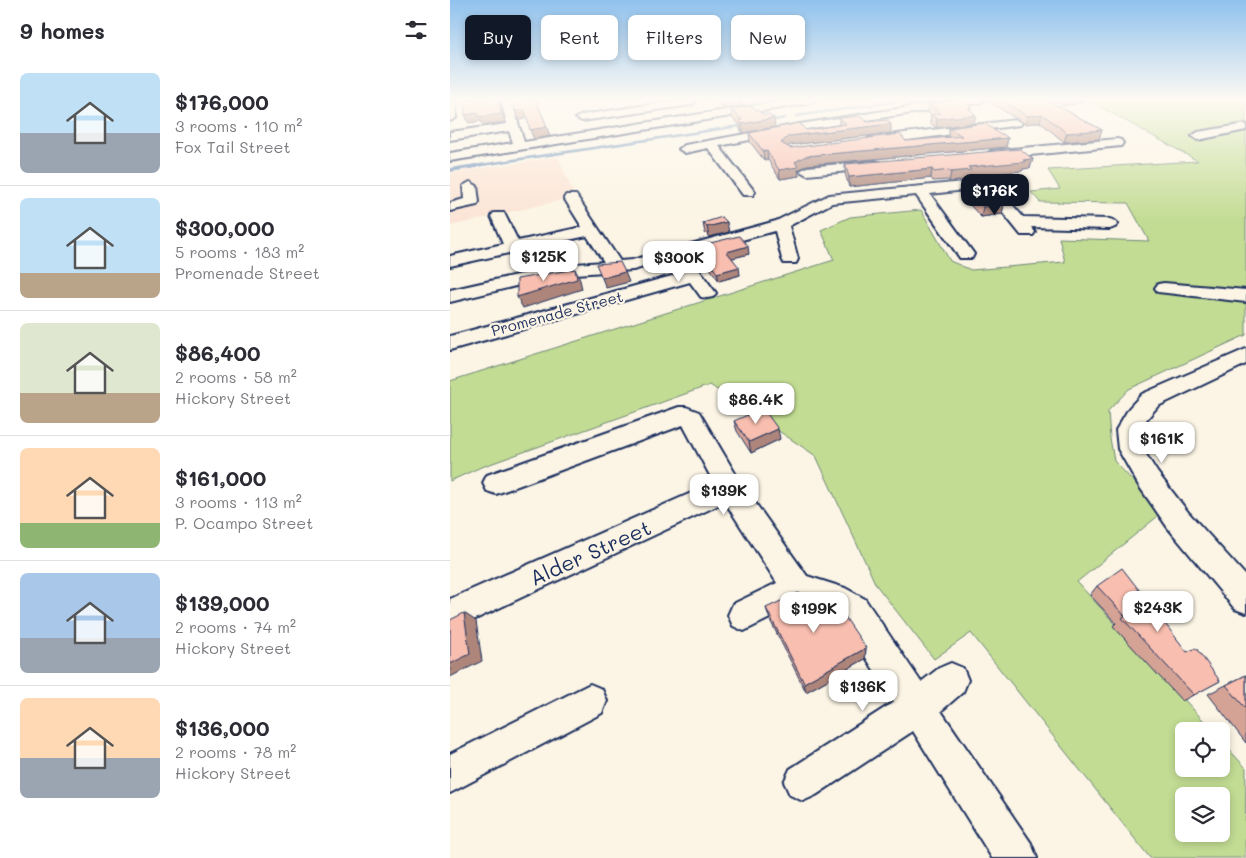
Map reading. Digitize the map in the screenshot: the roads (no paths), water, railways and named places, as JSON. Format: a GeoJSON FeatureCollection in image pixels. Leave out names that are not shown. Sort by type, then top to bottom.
{"type":"FeatureCollection","features":[{"type":"Feature","properties":{"kind":"street"},"geometry":{"type":"LineString","coordinates":[[517,140],[519,146]]}},
{"type":"Feature","properties":{"kind":"street"},"geometry":{"type":"LineString","coordinates":[[450,157],[555,140]]}},
{"type":"Feature","properties":{"kind":"street"},"geometry":{"type":"LineString","coordinates":[[685,149],[732,140]]}},
{"type":"Feature","properties":{"kind":"street"},"geometry":{"type":"LineString","coordinates":[[781,140],[785,144]]}},
{"type":"Feature","properties":{"kind":"street"},"geometry":{"type":"LineString","coordinates":[[859,142],[879,140]]}},
{"type":"Feature","properties":{"kind":"street"},"geometry":{"type":"LineString","coordinates":[[1043,140],[1056,149]]}},
{"type":"Feature","properties":{"kind":"street"},"geometry":{"type":"LineString","coordinates":[[980,156],[1056,149],[1121,146],[1112,140]]}},
{"type":"Feature","properties":{"kind":"street"},"geometry":{"type":"LineString","coordinates":[[712,144],[748,192]]}},
{"type":"Feature","properties":{"kind":"street"},"geometry":{"type":"LineString","coordinates":[[796,158],[829,199]]}},
{"type":"Feature","properties":{"kind":"street"},"geometry":{"type":"LineString","coordinates":[[808,171],[884,164]]}},
{"type":"Feature","properties":{"kind":"street"},"geometry":{"type":"LineString","coordinates":[[450,296],[561,270],[633,265],[781,224],[829,199],[1016,181]]}},
{"type":"Feature","properties":{"kind":"street"},"geometry":{"type":"LineString","coordinates":[[986,184],[1023,227],[1110,224]]}},
{"type":"Feature","properties":{"kind":"street"},"geometry":{"type":"LineString","coordinates":[[450,207],[472,202],[470,186]]}},
{"type":"Feature","properties":{"kind":"street"},"geometry":{"type":"LineString","coordinates":[[920,190],[966,254]]}},
{"type":"Feature","properties":{"kind":"street"},"geometry":{"type":"LineString","coordinates":[[570,198],[615,266]]}},
{"type":"Feature","properties":{"kind":"street"},"geometry":{"type":"LineString","coordinates":[[499,216],[512,247]]}},
{"type":"Feature","properties":{"kind":"street"},"geometry":{"type":"LineString","coordinates":[[781,224],[790,259]]}},
{"type":"Feature","properties":{"kind":"street"},"geometry":{"type":"LineString","coordinates":[[450,261],[591,230]]}},
{"type":"Feature","properties":{"kind":"street"},"geometry":{"type":"LineString","coordinates":[[678,253],[707,293]]}},
{"type":"Feature","properties":{"kind":"street","name":"Promenade Street"},"geometry":{"type":"LineString","coordinates":[[450,343],[694,275]]}},
{"type":"Feature","properties":{"kind":"street"},"geometry":{"type":"LineString","coordinates":[[1164,288],[1221,292],[1246,296]]}},
{"type":"Feature","properties":{"kind":"street"},"geometry":{"type":"LineString","coordinates":[[1246,356],[1150,400],[1137,414],[1128,430],[1130,449],[1148,479],[1178,520],[1246,598]]}},
{"type":"Feature","properties":{"kind":"street"},"geometry":{"type":"LineString","coordinates":[[496,482],[679,416],[692,418],[730,488],[798,588]]}},
{"type":"Feature","properties":{"kind":"street","name":"Alder Street"},"geometry":{"type":"LineString","coordinates":[[450,615],[730,488]]}},
{"type":"Feature","properties":{"kind":"street"},"geometry":{"type":"LineString","coordinates":[[744,615],[798,588],[828,594],[854,610],[1016,858]]}},
{"type":"Feature","properties":{"kind":"street"},"geometry":{"type":"LineString","coordinates":[[803,782],[918,708],[950,680]]}},
{"type":"Feature","properties":{"kind":"street"},"geometry":{"type":"LineString","coordinates":[[450,774],[590,701]]}},
{"type":"Feature","properties":{"kind":"waterway"},"geometry":{"type":"LineString","coordinates":[[468,167],[646,140]]}},
{"type":"Feature","properties":{"kind":"waterway"},"geometry":{"type":"LineString","coordinates":[[450,170],[476,166]]}}]}
